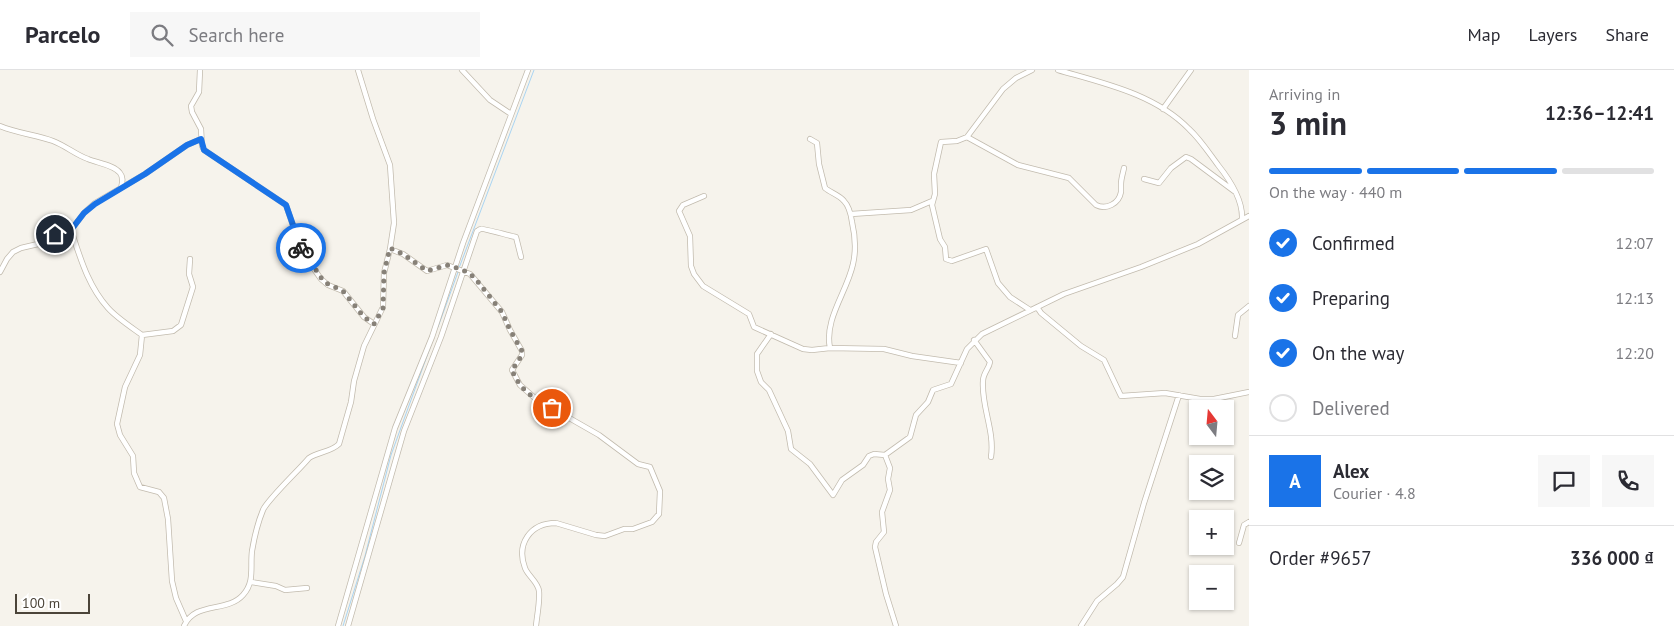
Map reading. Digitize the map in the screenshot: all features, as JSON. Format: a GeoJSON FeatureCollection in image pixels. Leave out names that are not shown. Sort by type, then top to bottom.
{"type":"FeatureCollection","features":[{"type":"Feature","properties":{"kind":"street"},"geometry":{"type":"LineString","coordinates":[[200,70],[199,92],[191,106],[201,129],[204,150],[286,205],[302,252],[321,279],[343,291],[364,317],[374,324]]}},
{"type":"Feature","properties":{"kind":"street"},"geometry":{"type":"LineString","coordinates":[[142,335],[138,360],[123,392],[117,419],[118,429],[132,456],[134,473],[140,487],[159,492],[164,498],[168,519],[172,581],[185,623],[192,615],[199,611],[238,599],[244,594],[251,582],[252,551],[264,508],[312,456],[335,448],[339,444],[366,341],[383,308],[384,273],[394,223],[390,165],[358,70]]}},
{"type":"Feature","properties":{"kind":"street"},"geometry":{"type":"LineString","coordinates":[[462,70],[490,100],[511,114]]}},
{"type":"Feature","properties":{"kind":"street"},"geometry":{"type":"LineString","coordinates":[[348,626],[404,431],[440,337],[459,269],[511,114],[528,70]]}},
{"type":"Feature","properties":{"kind":"street"},"geometry":{"type":"LineString","coordinates":[[1030,310],[1010,297],[998,283],[986,249],[952,261],[946,259],[945,247],[940,239],[932,201],[935,194],[934,177],[939,144],[943,141],[961,141],[967,137],[1002,89],[1016,78],[1032,70]]}},
{"type":"Feature","properties":{"kind":"street"},"geometry":{"type":"LineString","coordinates":[[1058,70],[1139,96],[1163,109],[1192,132],[1226,175],[1243,209],[1242,219]]}},
{"type":"Feature","properties":{"kind":"street"},"geometry":{"type":"LineString","coordinates":[[1163,109],[1191,70]]}},
{"type":"Feature","properties":{"kind":"street"},"geometry":{"type":"LineString","coordinates":[[0,126],[21,134],[50,140],[66,146],[79,156],[116,169],[121,174],[123,180],[121,189]]}},
{"type":"Feature","properties":{"kind":"street"},"geometry":{"type":"LineString","coordinates":[[967,137],[1018,165],[1069,178],[1100,207],[1112,206],[1121,194],[1124,168]]}},
{"type":"Feature","properties":{"kind":"street"},"geometry":{"type":"LineString","coordinates":[[0,272],[6,259],[13,252],[38,244],[55,234],[71,230],[84,213],[95,204],[145,174],[181,148],[201,139]]}},
{"type":"Feature","properties":{"kind":"street"},"geometry":{"type":"LineString","coordinates":[[810,139],[817,143],[819,164],[825,188],[844,200],[851,214],[854,234],[854,262],[831,323],[828,340],[830,348]]}},
{"type":"Feature","properties":{"kind":"street"},"geometry":{"type":"LineString","coordinates":[[1144,179],[1159,183],[1171,168],[1186,157],[1192,159],[1235,192]]}},
{"type":"Feature","properties":{"kind":"street"},"geometry":{"type":"LineString","coordinates":[[704,196],[683,205],[678,212],[690,236],[691,266],[694,274],[704,286],[749,314],[754,327],[803,349],[884,349],[912,356],[961,363]]}},
{"type":"Feature","properties":{"kind":"street"},"geometry":{"type":"LineString","coordinates":[[851,214],[911,210],[932,201]]}},
{"type":"Feature","properties":{"kind":"street"},"geometry":{"type":"LineString","coordinates":[[1243,209],[1249,211]]}},
{"type":"Feature","properties":{"kind":"street"},"geometry":{"type":"LineString","coordinates":[[771,334],[758,354],[756,365],[759,378],[769,390],[788,431],[791,449],[813,467],[832,495],[842,480],[863,465],[871,455],[885,455],[910,437],[917,412],[928,402],[933,390],[951,384],[967,349],[974,340],[1004,322],[1064,294],[1198,244],[1249,216]]}},
{"type":"Feature","properties":{"kind":"street"},"geometry":{"type":"LineString","coordinates":[[338,626],[395,428],[446,297],[477,231],[480,229],[516,237],[521,257]]}},
{"type":"Feature","properties":{"kind":"street"},"geometry":{"type":"LineString","coordinates":[[71,230],[86,273],[102,301],[108,309],[142,335],[173,331],[181,325],[193,287],[189,274],[190,259]]}},
{"type":"Feature","properties":{"kind":"street"},"geometry":{"type":"LineString","coordinates":[[390,248],[403,254],[427,271],[444,265],[459,269],[474,277],[504,315],[522,351],[522,355],[512,370],[520,385],[539,401],[599,435],[638,464],[650,467],[659,488],[660,513],[652,522],[631,530],[624,529],[605,536],[596,536],[556,523],[542,524],[529,533],[523,548],[523,557],[527,573],[539,590],[536,626]]}},
{"type":"Feature","properties":{"kind":"street"},"geometry":{"type":"LineString","coordinates":[[1235,336],[1238,316],[1249,306]]}},
{"type":"Feature","properties":{"kind":"street"},"geometry":{"type":"LineString","coordinates":[[1037,307],[1041,313],[1081,346],[1104,360],[1121,396],[1152,392],[1200,399],[1214,399],[1249,392]]}},
{"type":"Feature","properties":{"kind":"street"},"geometry":{"type":"LineString","coordinates":[[974,340],[990,362],[983,380],[983,396],[991,438],[991,457]]}},
{"type":"Feature","properties":{"kind":"street"},"geometry":{"type":"LineString","coordinates":[[1081,626],[1097,601],[1118,584],[1123,577],[1179,395]]}},
{"type":"Feature","properties":{"kind":"street"},"geometry":{"type":"LineString","coordinates":[[885,455],[890,468],[888,479],[890,493],[882,512],[884,532],[876,542],[875,547],[896,626]]}},
{"type":"Feature","properties":{"kind":"street"},"geometry":{"type":"LineString","coordinates":[[370,513],[379,518]]}},
{"type":"Feature","properties":{"kind":"street"},"geometry":{"type":"LineString","coordinates":[[1239,543],[1244,525],[1249,522]]}},
{"type":"Feature","properties":{"kind":"street"},"geometry":{"type":"LineString","coordinates":[[251,582],[276,586],[285,590],[307,588]]}},
{"type":"Feature","properties":{"kind":"waterway"},"geometry":{"type":"LineString","coordinates":[[459,268],[534,70]]}},
{"type":"Feature","properties":{"kind":"waterway"},"geometry":{"type":"LineString","coordinates":[[438,327],[458,272]]}},
{"type":"Feature","properties":{"kind":"waterway"},"geometry":{"type":"LineString","coordinates":[[343,626],[365,556],[391,455],[431,345]]}},
{"type":"Feature","properties":{"kind":"way so far"},"geometry":{"type":"LineString","coordinates":[[301,248],[321,279],[343,291],[364,317],[374,324],[383,308],[384,273],[390,248],[403,254],[427,271],[447,265],[462,269],[470,274],[502,312],[522,351],[522,355],[512,370],[520,385],[536,399],[552,408]]}},
{"type":"Feature","properties":{"kind":"route"},"geometry":{"type":"LineString","coordinates":[[55,234],[71,230],[84,213],[95,204],[145,174],[174,152],[201,139],[204,150],[288,207],[301,248]]}}]}
